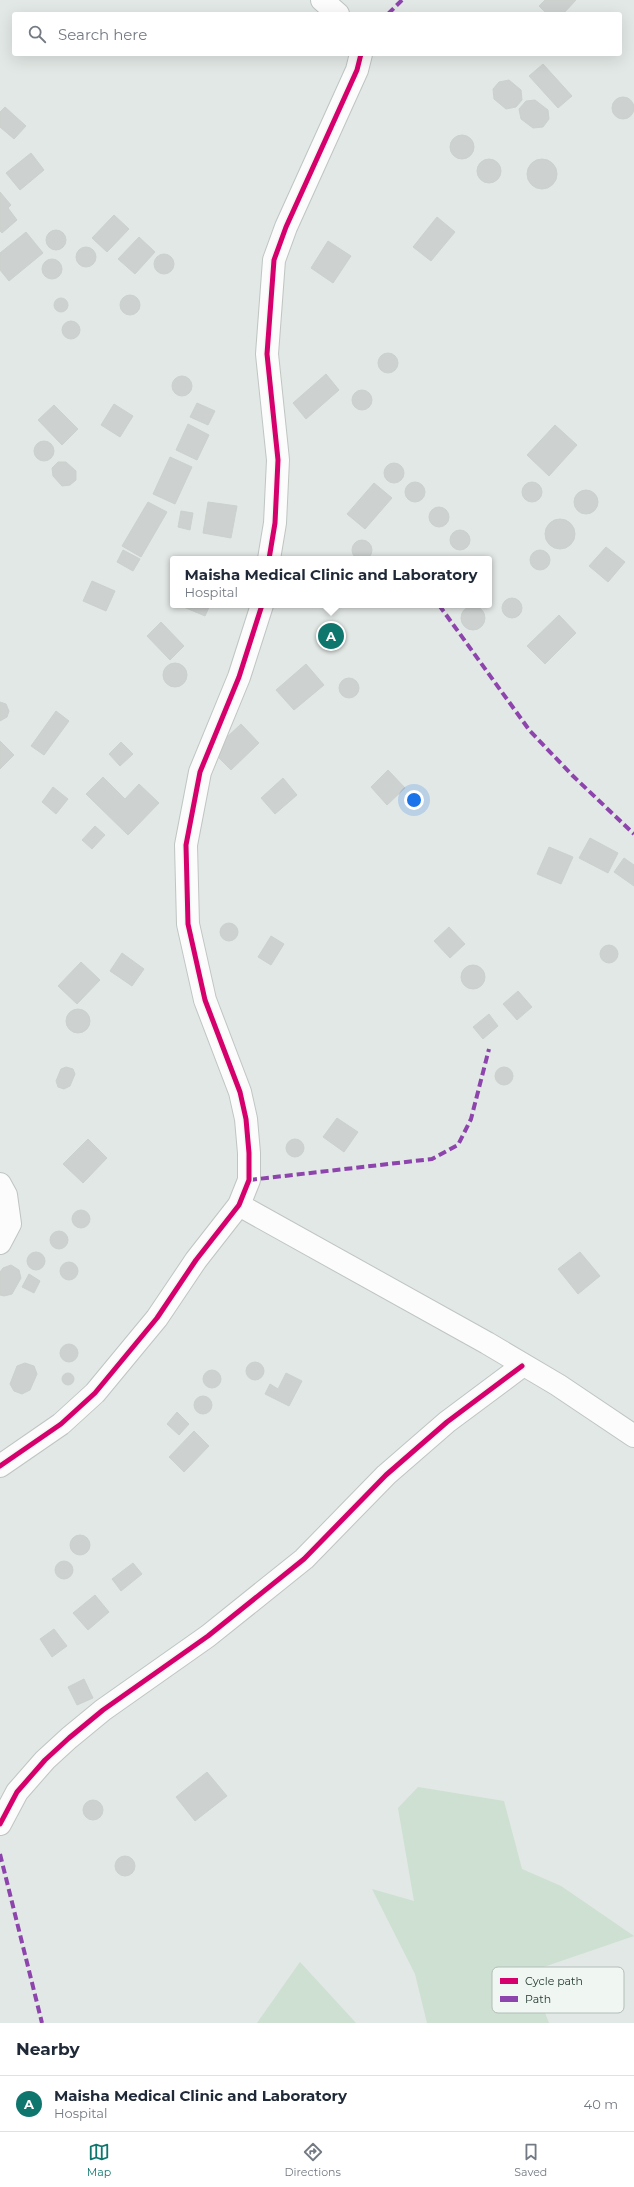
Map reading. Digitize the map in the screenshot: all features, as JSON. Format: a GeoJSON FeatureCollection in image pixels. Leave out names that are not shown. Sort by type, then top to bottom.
{"type":"FeatureCollection","features":[{"type":"Feature","properties":{"kind":"street"},"geometry":{"type":"LineString","coordinates":[[322,0],[336,12]]}},
{"type":"Feature","properties":{"kind":"street"},"geometry":{"type":"LineString","coordinates":[[270,556],[275,523],[278,460],[267,354],[274,260],[286,227],[357,70],[360,56]]}},
{"type":"Feature","properties":{"kind":"street"},"geometry":{"type":"LineString","coordinates":[[2,1459],[61,1424],[95,1393],[157,1318],[196,1260],[238,1205],[249,1180],[249,1153],[246,1119],[229,1060],[206,1000],[188,924],[186,845],[200,772],[239,678],[261,608]]}},
{"type":"Feature","properties":{"kind":"street"},"geometry":{"type":"LineString","coordinates":[[0,1184],[6,1195],[10,1224],[0,1243]]}},
{"type":"Feature","properties":{"kind":"street"},"geometry":{"type":"LineString","coordinates":[[238,1205],[458,1326],[522,1366],[558,1385],[634,1436]]}},
{"type":"Feature","properties":{"kind":"street"},"geometry":{"type":"LineString","coordinates":[[0,1824],[17,1792],[45,1760],[69,1738],[103,1710],[208,1636],[304,1559],[386,1475],[447,1422],[522,1366]]}},
{"type":"Feature","properties":{"kind":"green space"},"geometry":{"type":"Polygon","coordinates":[[[418,1787],[504,1801],[522,1869],[561,1886],[634,1936],[544,1967],[492,1967],[492,2013],[545,2013],[549,2023],[427,2023],[415,1974],[372,1889],[414,1901],[398,1808],[418,1787]]]}},
{"type":"Feature","properties":{"kind":"green space"},"geometry":{"type":"Polygon","coordinates":[[[300,1962],[356,2023],[257,2023],[300,1962]]]}},
{"type":"Feature","properties":{"kind":"building"},"geometry":{"type":"Polygon","coordinates":[[[545,0],[576,0],[565,12],[545,12],[539,6],[545,0]]]}},
{"type":"Feature","properties":{"kind":"building"},"geometry":{"type":"Polygon","coordinates":[[[543,64],[572,96],[558,108],[529,76],[543,64]]]}},
{"type":"Feature","properties":{"kind":"building"},"geometry":{"type":"Polygon","coordinates":[[[509,80],[521,90],[522,100],[516,107],[506,109],[494,99],[493,89],[499,82],[509,80]]]}},
{"type":"Feature","properties":{"kind":"building"},"geometry":{"type":"Polygon","coordinates":[[[623,97],[631,100],[634,108],[631,116],[623,119],[615,116],[612,108],[615,100],[623,97]]]}},
{"type":"Feature","properties":{"kind":"building"},"geometry":{"type":"Polygon","coordinates":[[[535,100],[548,110],[549,119],[543,127],[533,128],[521,119],[519,109],[526,101],[535,100]]]}},
{"type":"Feature","properties":{"kind":"building"},"geometry":{"type":"Polygon","coordinates":[[[5,107],[26,126],[14,139],[0,127],[0,112],[5,107]]]}},
{"type":"Feature","properties":{"kind":"building"},"geometry":{"type":"Polygon","coordinates":[[[462,135],[471,138],[474,147],[471,156],[462,159],[453,156],[450,147],[453,138],[462,135]]]}},
{"type":"Feature","properties":{"kind":"building"},"geometry":{"type":"Polygon","coordinates":[[[31,153],[44,170],[20,190],[6,173],[31,153]]]}},
{"type":"Feature","properties":{"kind":"building"},"geometry":{"type":"Polygon","coordinates":[[[489,159],[498,162],[501,171],[498,180],[489,183],[480,180],[477,171],[480,162],[489,159]]]}},
{"type":"Feature","properties":{"kind":"building"},"geometry":{"type":"Polygon","coordinates":[[[542,159],[548,160],[556,168],[556,180],[548,188],[542,189],[536,188],[528,180],[527,174],[528,168],[536,160],[542,159]]]}},
{"type":"Feature","properties":{"kind":"building"},"geometry":{"type":"Polygon","coordinates":[[[0,192],[11,205],[8,208],[17,220],[2,233],[0,231],[0,192]]]}},
{"type":"Feature","properties":{"kind":"building"},"geometry":{"type":"Polygon","coordinates":[[[114,215],[129,229],[107,252],[92,238],[114,215]]]}},
{"type":"Feature","properties":{"kind":"building"},"geometry":{"type":"Polygon","coordinates":[[[437,217],[455,232],[431,261],[413,247],[437,217]]]}},
{"type":"Feature","properties":{"kind":"building"},"geometry":{"type":"Polygon","coordinates":[[[52,230],[60,230],[66,236],[66,244],[60,250],[52,250],[46,244],[46,236],[52,230]]]}},
{"type":"Feature","properties":{"kind":"building"},"geometry":{"type":"Polygon","coordinates":[[[26,232],[43,253],[9,281],[0,270],[0,253],[26,232]]]}},
{"type":"Feature","properties":{"kind":"building"},"geometry":{"type":"Polygon","coordinates":[[[139,237],[155,252],[135,274],[118,259],[139,237]]]}},
{"type":"Feature","properties":{"kind":"building"},"geometry":{"type":"Polygon","coordinates":[[[328,241],[351,256],[333,283],[311,268],[328,241]]]}},
{"type":"Feature","properties":{"kind":"building"},"geometry":{"type":"Polygon","coordinates":[[[86,247],[93,250],[96,257],[93,264],[86,267],[79,264],[76,257],[79,250],[86,247]]]}},
{"type":"Feature","properties":{"kind":"building"},"geometry":{"type":"Polygon","coordinates":[[[164,254],[171,257],[174,264],[171,271],[164,274],[157,271],[154,264],[157,257],[164,254]]]}},
{"type":"Feature","properties":{"kind":"building"},"geometry":{"type":"Polygon","coordinates":[[[52,259],[59,262],[62,269],[59,276],[52,279],[45,276],[42,269],[45,262],[52,259]]]}},
{"type":"Feature","properties":{"kind":"building"},"geometry":{"type":"Polygon","coordinates":[[[130,295],[137,298],[140,305],[137,312],[130,315],[123,312],[120,305],[123,298],[130,295]]]}},
{"type":"Feature","properties":{"kind":"building"},"geometry":{"type":"Polygon","coordinates":[[[58,298],[64,298],[68,302],[68,308],[64,312],[58,312],[54,308],[54,302],[58,298]]]}},
{"type":"Feature","properties":{"kind":"building"},"geometry":{"type":"Polygon","coordinates":[[[71,321],[77,324],[80,330],[77,336],[71,339],[65,336],[62,330],[65,324],[71,321]]]}},
{"type":"Feature","properties":{"kind":"building"},"geometry":{"type":"Polygon","coordinates":[[[384,353],[392,353],[398,359],[398,367],[392,373],[384,373],[378,367],[378,359],[384,353]]]}},
{"type":"Feature","properties":{"kind":"building"},"geometry":{"type":"Polygon","coordinates":[[[326,374],[339,390],[306,419],[293,403],[326,374]]]}},
{"type":"Feature","properties":{"kind":"building"},"geometry":{"type":"Polygon","coordinates":[[[178,376],[186,376],[192,382],[192,390],[186,396],[178,396],[172,390],[172,382],[178,376]]]}},
{"type":"Feature","properties":{"kind":"building"},"geometry":{"type":"Polygon","coordinates":[[[362,390],[369,393],[372,400],[369,407],[362,410],[355,407],[352,400],[355,393],[362,390]]]}},
{"type":"Feature","properties":{"kind":"building"},"geometry":{"type":"Polygon","coordinates":[[[197,403],[215,411],[208,425],[190,417],[197,403]]]}},
{"type":"Feature","properties":{"kind":"building"},"geometry":{"type":"Polygon","coordinates":[[[114,404],[133,416],[120,437],[101,425],[114,404]]]}},
{"type":"Feature","properties":{"kind":"building"},"geometry":{"type":"Polygon","coordinates":[[[54,405],[78,429],[62,445],[38,420],[54,405]]]}},
{"type":"Feature","properties":{"kind":"building"},"geometry":{"type":"Polygon","coordinates":[[[188,424],[209,435],[197,460],[176,450],[188,424]]]}},
{"type":"Feature","properties":{"kind":"building"},"geometry":{"type":"Polygon","coordinates":[[[555,425],[577,445],[549,476],[527,455],[555,425]]]}},
{"type":"Feature","properties":{"kind":"building"},"geometry":{"type":"Polygon","coordinates":[[[44,441],[51,444],[54,451],[51,458],[44,461],[37,458],[34,451],[37,444],[44,441]]]}},
{"type":"Feature","properties":{"kind":"building"},"geometry":{"type":"Polygon","coordinates":[[[170,457],[192,467],[175,504],[153,494],[170,457]]]}},
{"type":"Feature","properties":{"kind":"building"},"geometry":{"type":"Polygon","coordinates":[[[58,462],[66,462],[76,471],[76,480],[70,485],[62,486],[53,476],[52,468],[58,462]]]}},
{"type":"Feature","properties":{"kind":"building"},"geometry":{"type":"Polygon","coordinates":[[[394,463],[401,466],[404,473],[401,480],[394,483],[387,480],[384,473],[387,466],[394,463]]]}},
{"type":"Feature","properties":{"kind":"building"},"geometry":{"type":"Polygon","coordinates":[[[411,482],[419,482],[425,488],[425,496],[419,502],[411,502],[405,496],[405,488],[411,482]]]}},
{"type":"Feature","properties":{"kind":"building"},"geometry":{"type":"Polygon","coordinates":[[[532,482],[539,485],[542,492],[539,499],[532,502],[525,499],[522,492],[525,485],[532,482]]]}},
{"type":"Feature","properties":{"kind":"building"},"geometry":{"type":"Polygon","coordinates":[[[374,483],[392,498],[365,529],[347,514],[374,483]]]}},
{"type":"Feature","properties":{"kind":"building"},"geometry":{"type":"Polygon","coordinates":[[[586,490],[594,494],[598,502],[594,510],[586,514],[578,510],[574,502],[578,494],[586,490]]]}},
{"type":"Feature","properties":{"kind":"building"},"geometry":{"type":"Polygon","coordinates":[[[148,502],[167,512],[141,557],[122,546],[148,502]]]}},
{"type":"Feature","properties":{"kind":"building"},"geometry":{"type":"Polygon","coordinates":[[[208,502],[237,506],[231,538],[203,533],[208,502]]]}},
{"type":"Feature","properties":{"kind":"building"},"geometry":{"type":"Polygon","coordinates":[[[439,507],[446,510],[449,517],[446,524],[439,527],[432,524],[429,517],[432,510],[439,507]]]}},
{"type":"Feature","properties":{"kind":"building"},"geometry":{"type":"Polygon","coordinates":[[[181,511],[193,513],[190,530],[178,527],[181,511]]]}},
{"type":"Feature","properties":{"kind":"building"},"geometry":{"type":"Polygon","coordinates":[[[560,519],[566,520],[574,528],[574,540],[566,548],[560,549],[554,548],[546,540],[545,534],[546,528],[554,520],[560,519]]]}},
{"type":"Feature","properties":{"kind":"building"},"geometry":{"type":"Polygon","coordinates":[[[460,530],[467,533],[470,540],[467,547],[460,550],[453,547],[450,540],[453,533],[460,530]]]}},
{"type":"Feature","properties":{"kind":"building"},"geometry":{"type":"Polygon","coordinates":[[[358,541],[366,541],[371,546],[372,550],[370,556],[354,556],[353,554],[353,546],[358,541]]]}},
{"type":"Feature","properties":{"kind":"building"},"geometry":{"type":"Polygon","coordinates":[[[606,547],[625,562],[608,582],[589,566],[606,547]]]}},
{"type":"Feature","properties":{"kind":"building"},"geometry":{"type":"Polygon","coordinates":[[[123,550],[140,559],[133,571],[117,562],[123,550]]]}},
{"type":"Feature","properties":{"kind":"building"},"geometry":{"type":"Polygon","coordinates":[[[540,550],[547,553],[550,560],[547,567],[540,570],[533,567],[530,560],[533,553],[540,550]]]}},
{"type":"Feature","properties":{"kind":"building"},"geometry":{"type":"Polygon","coordinates":[[[92,581],[115,591],[106,611],[83,601],[92,581]]]}},
{"type":"Feature","properties":{"kind":"building"},"geometry":{"type":"Polygon","coordinates":[[[512,598],[519,601],[522,608],[519,615],[512,618],[505,615],[502,608],[505,601],[512,598]]]}},
{"type":"Feature","properties":{"kind":"building"},"geometry":{"type":"Polygon","coordinates":[[[186,608],[209,608],[205,616],[186,608]]]}},
{"type":"Feature","properties":{"kind":"building"},"geometry":{"type":"Polygon","coordinates":[[[480,608],[484,613],[485,618],[482,627],[473,630],[464,627],[461,618],[464,609],[480,608]]]}},
{"type":"Feature","properties":{"kind":"building"},"geometry":{"type":"Polygon","coordinates":[[[559,615],[576,633],[545,664],[527,646],[559,615]]]}},
{"type":"Feature","properties":{"kind":"building"},"geometry":{"type":"Polygon","coordinates":[[[161,622],[184,646],[170,660],[147,636],[161,622]]]}},
{"type":"Feature","properties":{"kind":"building"},"geometry":{"type":"Polygon","coordinates":[[[175,663],[184,666],[187,675],[184,684],[175,687],[166,684],[163,675],[166,666],[175,663]]]}},
{"type":"Feature","properties":{"kind":"building"},"geometry":{"type":"Polygon","coordinates":[[[306,664],[324,685],[294,710],[276,690],[306,664]]]}},
{"type":"Feature","properties":{"kind":"building"},"geometry":{"type":"Polygon","coordinates":[[[349,678],[356,681],[359,688],[356,695],[349,698],[342,695],[339,688],[342,681],[349,678]]]}},
{"type":"Feature","properties":{"kind":"building"},"geometry":{"type":"Polygon","coordinates":[[[0,702],[6,704],[9,711],[7,717],[0,721],[0,702]]]}},
{"type":"Feature","properties":{"kind":"building"},"geometry":{"type":"Polygon","coordinates":[[[56,711],[69,721],[44,755],[31,746],[56,711]]]}},
{"type":"Feature","properties":{"kind":"building"},"geometry":{"type":"Polygon","coordinates":[[[241,724],[259,743],[231,770],[212,751],[241,724]]]}},
{"type":"Feature","properties":{"kind":"building"},"geometry":{"type":"Polygon","coordinates":[[[0,741],[14,755],[0,769],[0,741]]]}},
{"type":"Feature","properties":{"kind":"building"},"geometry":{"type":"Polygon","coordinates":[[[121,742],[133,754],[120,766],[109,754],[121,742]]]}},
{"type":"Feature","properties":{"kind":"building"},"geometry":{"type":"Polygon","coordinates":[[[388,770],[405,788],[387,805],[371,787],[388,770]]]}},
{"type":"Feature","properties":{"kind":"building"},"geometry":{"type":"Polygon","coordinates":[[[103,777],[125,799],[139,784],[159,803],[128,835],[86,794],[103,777]]]}},
{"type":"Feature","properties":{"kind":"building"},"geometry":{"type":"Polygon","coordinates":[[[283,778],[297,795],[275,814],[261,798],[283,778]]]}},
{"type":"Feature","properties":{"kind":"building"},"geometry":{"type":"Polygon","coordinates":[[[53,787],[68,799],[56,814],[42,802],[53,787]]]}},
{"type":"Feature","properties":{"kind":"building"},"geometry":{"type":"Polygon","coordinates":[[[95,826],[105,835],[92,849],[82,840],[95,826]]]}},
{"type":"Feature","properties":{"kind":"building"},"geometry":{"type":"Polygon","coordinates":[[[590,838],[618,853],[608,873],[579,858],[590,838]]]}},
{"type":"Feature","properties":{"kind":"building"},"geometry":{"type":"Polygon","coordinates":[[[549,847],[573,857],[561,884],[537,874],[549,847]]]}},
{"type":"Feature","properties":{"kind":"building"},"geometry":{"type":"Polygon","coordinates":[[[624,858],[634,865],[634,886],[614,872],[624,858]]]}},
{"type":"Feature","properties":{"kind":"building"},"geometry":{"type":"Polygon","coordinates":[[[225,923],[233,923],[238,928],[236,939],[233,941],[225,941],[220,936],[220,928],[225,923]]]}},
{"type":"Feature","properties":{"kind":"building"},"geometry":{"type":"Polygon","coordinates":[[[449,927],[465,944],[450,958],[434,941],[449,927]]]}},
{"type":"Feature","properties":{"kind":"building"},"geometry":{"type":"Polygon","coordinates":[[[271,936],[284,944],[271,965],[258,957],[271,936]]]}},
{"type":"Feature","properties":{"kind":"building"},"geometry":{"type":"Polygon","coordinates":[[[609,945],[615,948],[618,954],[615,960],[609,963],[603,960],[600,954],[603,948],[609,945]]]}},
{"type":"Feature","properties":{"kind":"building"},"geometry":{"type":"Polygon","coordinates":[[[122,953],[144,969],[132,986],[110,971],[122,953]]]}},
{"type":"Feature","properties":{"kind":"building"},"geometry":{"type":"Polygon","coordinates":[[[81,962],[100,980],[77,1004],[58,986],[81,962]]]}},
{"type":"Feature","properties":{"kind":"building"},"geometry":{"type":"Polygon","coordinates":[[[473,965],[478,966],[484,972],[484,982],[478,988],[473,989],[468,988],[462,982],[461,977],[462,972],[468,966],[473,965]]]}},
{"type":"Feature","properties":{"kind":"building"},"geometry":{"type":"Polygon","coordinates":[[[518,991],[532,1007],[517,1020],[503,1004],[518,991]]]}},
{"type":"Feature","properties":{"kind":"building"},"geometry":{"type":"Polygon","coordinates":[[[78,1009],[86,1013],[90,1021],[86,1029],[78,1033],[70,1029],[66,1021],[70,1013],[78,1009]]]}},
{"type":"Feature","properties":{"kind":"building"},"geometry":{"type":"Polygon","coordinates":[[[489,1014],[498,1026],[483,1039],[473,1027],[489,1014]]]}},
{"type":"Feature","properties":{"kind":"building"},"geometry":{"type":"Polygon","coordinates":[[[66,1067],[73,1069],[75,1074],[70,1086],[64,1089],[58,1087],[56,1081],[61,1069],[66,1067]]]}},
{"type":"Feature","properties":{"kind":"building"},"geometry":{"type":"Polygon","coordinates":[[[504,1067],[510,1070],[513,1076],[510,1082],[504,1085],[498,1082],[495,1076],[498,1070],[504,1067]]]}},
{"type":"Feature","properties":{"kind":"building"},"geometry":{"type":"Polygon","coordinates":[[[337,1118],[358,1132],[344,1152],[323,1137],[337,1118]]]}},
{"type":"Feature","properties":{"kind":"building"},"geometry":{"type":"Polygon","coordinates":[[[88,1139],[107,1158],[83,1183],[63,1164],[88,1139]]]}},
{"type":"Feature","properties":{"kind":"building"},"geometry":{"type":"Polygon","coordinates":[[[295,1139],[301,1142],[304,1148],[301,1154],[295,1157],[289,1154],[286,1148],[289,1142],[295,1139]]]}},
{"type":"Feature","properties":{"kind":"building"},"geometry":{"type":"Polygon","coordinates":[[[81,1210],[87,1213],[90,1219],[87,1225],[81,1228],[75,1225],[72,1219],[75,1213],[81,1210]]]}},
{"type":"Feature","properties":{"kind":"building"},"geometry":{"type":"Polygon","coordinates":[[[59,1231],[65,1234],[68,1240],[65,1246],[59,1249],[53,1246],[50,1240],[53,1234],[59,1231]]]}},
{"type":"Feature","properties":{"kind":"building"},"geometry":{"type":"Polygon","coordinates":[[[36,1252],[42,1255],[45,1261],[42,1267],[36,1270],[30,1267],[27,1261],[30,1255],[36,1252]]]}},
{"type":"Feature","properties":{"kind":"building"},"geometry":{"type":"Polygon","coordinates":[[[580,1252],[600,1276],[578,1294],[558,1269],[580,1252]]]}},
{"type":"Feature","properties":{"kind":"building"},"geometry":{"type":"Polygon","coordinates":[[[69,1262],[75,1265],[78,1271],[75,1277],[69,1280],[63,1277],[60,1271],[63,1265],[69,1262]]]}},
{"type":"Feature","properties":{"kind":"building"},"geometry":{"type":"Polygon","coordinates":[[[11,1265],[19,1270],[21,1278],[12,1294],[4,1296],[0,1295],[0,1272],[3,1268],[11,1265]]]}},
{"type":"Feature","properties":{"kind":"building"},"geometry":{"type":"Polygon","coordinates":[[[29,1274],[40,1281],[34,1293],[22,1287],[29,1274]]]}},
{"type":"Feature","properties":{"kind":"building"},"geometry":{"type":"Polygon","coordinates":[[[69,1344],[75,1347],[78,1353],[75,1359],[69,1362],[63,1359],[60,1353],[63,1347],[69,1344]]]}},
{"type":"Feature","properties":{"kind":"building"},"geometry":{"type":"Polygon","coordinates":[[[255,1362],[261,1365],[264,1371],[261,1377],[255,1380],[249,1377],[246,1371],[249,1365],[255,1362]]]}},
{"type":"Feature","properties":{"kind":"building"},"geometry":{"type":"Polygon","coordinates":[[[25,1363],[34,1366],[37,1374],[30,1390],[22,1394],[14,1391],[10,1384],[17,1366],[25,1363]]]}},
{"type":"Feature","properties":{"kind":"building"},"geometry":{"type":"Polygon","coordinates":[[[212,1370],[218,1373],[221,1379],[218,1385],[212,1388],[206,1385],[203,1379],[206,1373],[212,1370]]]}},
{"type":"Feature","properties":{"kind":"building"},"geometry":{"type":"Polygon","coordinates":[[[66,1373],[70,1373],[74,1379],[70,1385],[66,1385],[62,1381],[62,1377],[66,1373]]]}},
{"type":"Feature","properties":{"kind":"building"},"geometry":{"type":"Polygon","coordinates":[[[286,1373],[302,1381],[289,1406],[265,1394],[270,1384],[278,1389],[286,1373]]]}},
{"type":"Feature","properties":{"kind":"building"},"geometry":{"type":"Polygon","coordinates":[[[203,1396],[209,1399],[212,1405],[209,1411],[203,1414],[197,1411],[194,1405],[197,1399],[203,1396]]]}},
{"type":"Feature","properties":{"kind":"building"},"geometry":{"type":"Polygon","coordinates":[[[177,1412],[189,1424],[179,1435],[167,1424],[177,1412]]]}},
{"type":"Feature","properties":{"kind":"building"},"geometry":{"type":"Polygon","coordinates":[[[194,1431],[209,1446],[184,1472],[169,1457],[194,1431]]]}},
{"type":"Feature","properties":{"kind":"building"},"geometry":{"type":"Polygon","coordinates":[[[80,1535],[87,1538],[90,1545],[87,1552],[80,1555],[73,1552],[70,1545],[73,1538],[80,1535]]]}},
{"type":"Feature","properties":{"kind":"building"},"geometry":{"type":"Polygon","coordinates":[[[64,1561],[70,1564],[73,1570],[70,1576],[64,1579],[58,1576],[55,1570],[58,1564],[64,1561]]]}},
{"type":"Feature","properties":{"kind":"building"},"geometry":{"type":"Polygon","coordinates":[[[133,1563],[142,1574],[121,1591],[112,1579],[133,1563]]]}},
{"type":"Feature","properties":{"kind":"building"},"geometry":{"type":"Polygon","coordinates":[[[95,1595],[109,1612],[88,1630],[73,1613],[95,1595]]]}},
{"type":"Feature","properties":{"kind":"building"},"geometry":{"type":"Polygon","coordinates":[[[54,1629],[67,1646],[52,1657],[40,1639],[54,1629]]]}},
{"type":"Feature","properties":{"kind":"building"},"geometry":{"type":"Polygon","coordinates":[[[84,1679],[93,1698],[77,1705],[68,1687],[84,1679]]]}},
{"type":"Feature","properties":{"kind":"building"},"geometry":{"type":"Polygon","coordinates":[[[207,1772],[227,1796],[195,1821],[176,1797],[207,1772]]]}},
{"type":"Feature","properties":{"kind":"building"},"geometry":{"type":"Polygon","coordinates":[[[93,1800],[100,1803],[103,1810],[100,1817],[93,1820],[86,1817],[83,1810],[86,1803],[93,1800]]]}},
{"type":"Feature","properties":{"kind":"building"},"geometry":{"type":"Polygon","coordinates":[[[125,1856],[132,1859],[135,1866],[132,1873],[125,1876],[118,1873],[115,1866],[118,1859],[125,1856]]]}},
{"type":"Feature","properties":{"kind":"marked path"},"geometry":{"type":"LineString","coordinates":[[390,12],[402,0]]}},
{"type":"Feature","properties":{"kind":"marked path"},"geometry":{"type":"LineString","coordinates":[[441,608],[530,731],[573,776],[634,834]]}},
{"type":"Feature","properties":{"kind":"marked path"},"geometry":{"type":"LineString","coordinates":[[249,1180],[432,1159],[458,1145],[471,1119],[489,1049]]}},
{"type":"Feature","properties":{"kind":"marked path"},"geometry":{"type":"LineString","coordinates":[[0,1854],[42,2023]]}},
{"type":"Feature","properties":{"kind":"cycle path"},"geometry":{"type":"LineString","coordinates":[[270,556],[275,523],[278,460],[267,354],[274,260],[286,227],[357,70],[360,56]]}},
{"type":"Feature","properties":{"kind":"cycle path"},"geometry":{"type":"LineString","coordinates":[[0,1466],[61,1424],[95,1393],[157,1318],[196,1260],[239,1205],[249,1180],[249,1153],[246,1119],[240,1092],[205,1000],[188,924],[186,845],[200,772],[239,677],[261,608]]}},
{"type":"Feature","properties":{"kind":"cycle path"},"geometry":{"type":"LineString","coordinates":[[0,1824],[17,1792],[45,1760],[69,1738],[103,1710],[208,1636],[304,1559],[386,1475],[447,1422],[522,1366]]}},
{"type":"Feature","properties":{"kind":"place","name":"Maisha Medical Clinic and Laboratory"},"geometry":{"type":"Point","coordinates":[331,636]}}]}
